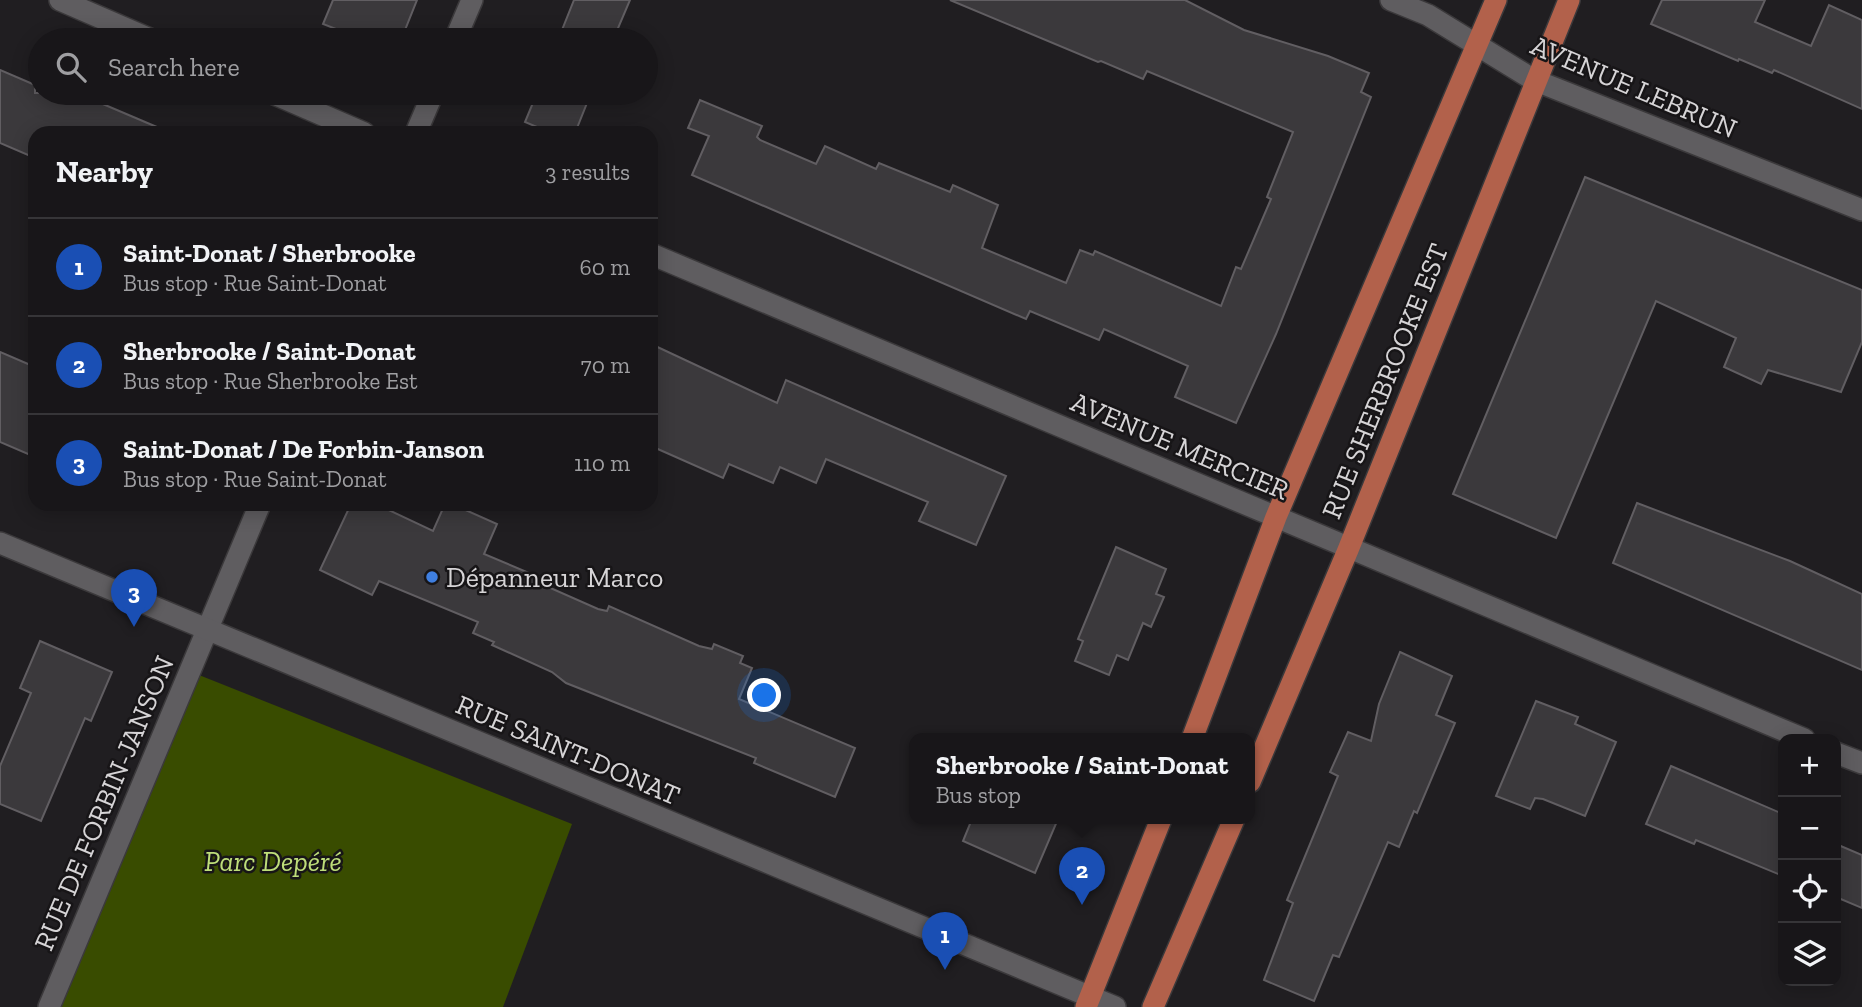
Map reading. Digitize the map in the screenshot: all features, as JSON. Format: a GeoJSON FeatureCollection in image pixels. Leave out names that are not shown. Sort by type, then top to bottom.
{"type":"FeatureCollection","features":[{"type":"Feature","properties":{"kind":"main road","name":"RUE SHERBROOKE EST"},"geometry":{"type":"LineString","coordinates":[[1194,733],[1276,517],[1496,0]]}},
{"type":"Feature","properties":{"kind":"main road","name":"RUE SHERBROOKE EST"},"geometry":{"type":"LineString","coordinates":[[1255,770],[1348,550],[1534,80],[1569,0]]}},
{"type":"Feature","properties":{"kind":"main road"},"geometry":{"type":"LineString","coordinates":[[1088,1001],[1159,824]]}},
{"type":"Feature","properties":{"kind":"main road"},"geometry":{"type":"LineString","coordinates":[[1153,1007],[1232,824]]}},
{"type":"Feature","properties":{"kind":"street"},"geometry":{"type":"LineString","coordinates":[[60,0],[124,28]]}},
{"type":"Feature","properties":{"kind":"street"},"geometry":{"type":"LineString","coordinates":[[460,28],[472,0]]}},
{"type":"Feature","properties":{"kind":"street","name":"AVENUE LEBRUN"},"geometry":{"type":"LineString","coordinates":[[1391,0],[1428,15],[1534,80],[1862,210]]}},
{"type":"Feature","properties":{"kind":"street"},"geometry":{"type":"LineString","coordinates":[[300,105],[348,126]]}},
{"type":"Feature","properties":{"kind":"street"},"geometry":{"type":"LineString","coordinates":[[419,126],[428,105]]}},
{"type":"Feature","properties":{"kind":"street","name":"AVENUE MERCIER"},"geometry":{"type":"LineString","coordinates":[[658,257],[1276,517],[1348,550],[1792,734]]}},
{"type":"Feature","properties":{"kind":"street","name":"RUE DE FORBIN-JANSON"},"geometry":{"type":"LineString","coordinates":[[48,1007],[257,511]]}},
{"type":"Feature","properties":{"kind":"street","name":"RUE SAINT-DONAT"},"geometry":{"type":"LineString","coordinates":[[0,542],[1088,1001],[1115,1007]]}},
{"type":"Feature","properties":{"kind":"street"},"geometry":{"type":"LineString","coordinates":[[1841,754],[1862,764]]}},
{"type":"Feature","properties":{"kind":"green space","name":"Parc Depéré"},"geometry":{"type":"Polygon","coordinates":[[[194,673],[572,824],[503,1007],[53,1007],[194,673]]]}},
{"type":"Feature","properties":{"kind":"building"},"geometry":{"type":"Polygon","coordinates":[[[333,0],[417,0],[406,28],[333,28],[323,24],[333,0]]]}},
{"type":"Feature","properties":{"kind":"building"},"geometry":{"type":"Polygon","coordinates":[[[574,0],[630,0],[618,28],[563,28],[574,0]]]}},
{"type":"Feature","properties":{"kind":"building"},"geometry":{"type":"Polygon","coordinates":[[[950,0],[1185,0],[1244,30],[1328,56],[1369,73],[1361,92],[1371,97],[1276,334],[1236,423],[1175,397],[1188,366],[1104,329],[1099,340],[1030,311],[1026,319],[692,175],[709,136],[688,128],[700,100],[762,126],[757,137],[760,140],[816,164],[825,146],[876,169],[879,163],[950,192],[953,185],[998,205],[982,248],[1066,283],[1080,250],[1093,255],[1095,251],[1221,306],[1236,267],[1241,269],[1271,199],[1267,197],[1293,132],[1147,71],[1143,79],[1098,62],[950,0]]]}},
{"type":"Feature","properties":{"kind":"building"},"geometry":{"type":"Polygon","coordinates":[[[1662,0],[1765,0],[1755,22],[1811,46],[1829,5],[1862,20],[1862,109],[1774,70],[1772,73],[1739,59],[1738,61],[1651,24],[1662,0]]]}},
{"type":"Feature","properties":{"kind":"building"},"geometry":{"type":"Polygon","coordinates":[[[0,70],[28,82],[28,105],[105,105],[155,126],[28,126],[28,155],[0,143],[0,70]]]}},
{"type":"Feature","properties":{"kind":"building"},"geometry":{"type":"Polygon","coordinates":[[[532,105],[586,105],[578,126],[534,126],[525,122],[532,105]]]}},
{"type":"Feature","properties":{"kind":"building"},"geometry":{"type":"Polygon","coordinates":[[[1585,177],[1862,290],[1862,342],[1841,392],[1768,370],[1761,384],[1724,367],[1736,338],[1656,301],[1556,538],[1453,494],[1585,177]]]}},
{"type":"Feature","properties":{"kind":"building"},"geometry":{"type":"Polygon","coordinates":[[[658,347],[777,403],[786,380],[1006,476],[976,545],[919,521],[928,502],[826,459],[816,483],[780,467],[773,483],[729,464],[723,478],[658,449],[658,347]]]}},
{"type":"Feature","properties":{"kind":"building"},"geometry":{"type":"Polygon","coordinates":[[[0,352],[28,364],[28,454],[0,442],[0,352]]]}},
{"type":"Feature","properties":{"kind":"building"},"geometry":{"type":"Polygon","coordinates":[[[1637,503],[1790,561],[1862,594],[1862,670],[1613,563],[1637,503]]]}},
{"type":"Feature","properties":{"kind":"building"},"geometry":{"type":"Polygon","coordinates":[[[348,511],[391,511],[433,531],[442,511],[468,511],[497,524],[484,554],[541,578],[539,583],[598,609],[607,611],[609,606],[699,646],[712,649],[714,644],[743,656],[740,663],[752,668],[739,699],[855,748],[835,797],[754,763],[756,758],[566,683],[552,672],[492,645],[494,642],[473,633],[478,622],[379,581],[372,595],[320,570],[348,511]]]}},
{"type":"Feature","properties":{"kind":"building"},"geometry":{"type":"Polygon","coordinates":[[[1116,547],[1166,569],[1156,594],[1164,597],[1151,627],[1143,623],[1128,660],[1117,655],[1109,675],[1075,661],[1083,641],[1078,639],[1116,547]]]}},
{"type":"Feature","properties":{"kind":"building"},"geometry":{"type":"Polygon","coordinates":[[[40,641],[112,672],[91,721],[85,718],[41,821],[0,804],[0,766],[31,693],[20,688],[40,641]]]}},
{"type":"Feature","properties":{"kind":"building"},"geometry":{"type":"Polygon","coordinates":[[[1400,652],[1452,676],[1436,715],[1455,723],[1417,813],[1414,811],[1399,847],[1388,842],[1339,957],[1333,955],[1314,1001],[1264,980],[1293,903],[1287,900],[1338,776],[1330,772],[1348,732],[1371,741],[1379,704],[1400,652]]]}},
{"type":"Feature","properties":{"kind":"building"},"geometry":{"type":"Polygon","coordinates":[[[1536,701],[1578,717],[1575,724],[1616,742],[1585,816],[1543,799],[1535,798],[1530,809],[1496,796],[1536,701]]]}},
{"type":"Feature","properties":{"kind":"building"},"geometry":{"type":"Polygon","coordinates":[[[1671,766],[1778,812],[1778,874],[1696,840],[1694,844],[1646,824],[1671,766]]]}},
{"type":"Feature","properties":{"kind":"building"},"geometry":{"type":"Polygon","coordinates":[[[970,824],[1056,824],[1035,873],[963,841],[970,824]]]}},
{"type":"Feature","properties":{"kind":"building"},"geometry":{"type":"Polygon","coordinates":[[[1841,846],[1862,855],[1862,908],[1841,899],[1841,846]]]}},
{"type":"Feature","properties":{"kind":"place","name":"Dépanneur Marco"},"geometry":{"type":"Point","coordinates":[432,577]}},
{"type":"Feature","properties":{"kind":"place","name":"Saint-Donat / De Forbin-Janson"},"geometry":{"type":"Point","coordinates":[134,627]}},
{"type":"Feature","properties":{"kind":"place","name":"Sherbrooke / Saint-Donat"},"geometry":{"type":"Point","coordinates":[1082,905]}},
{"type":"Feature","properties":{"kind":"place","name":"Saint-Donat / Sherbrooke"},"geometry":{"type":"Point","coordinates":[945,970]}}]}
